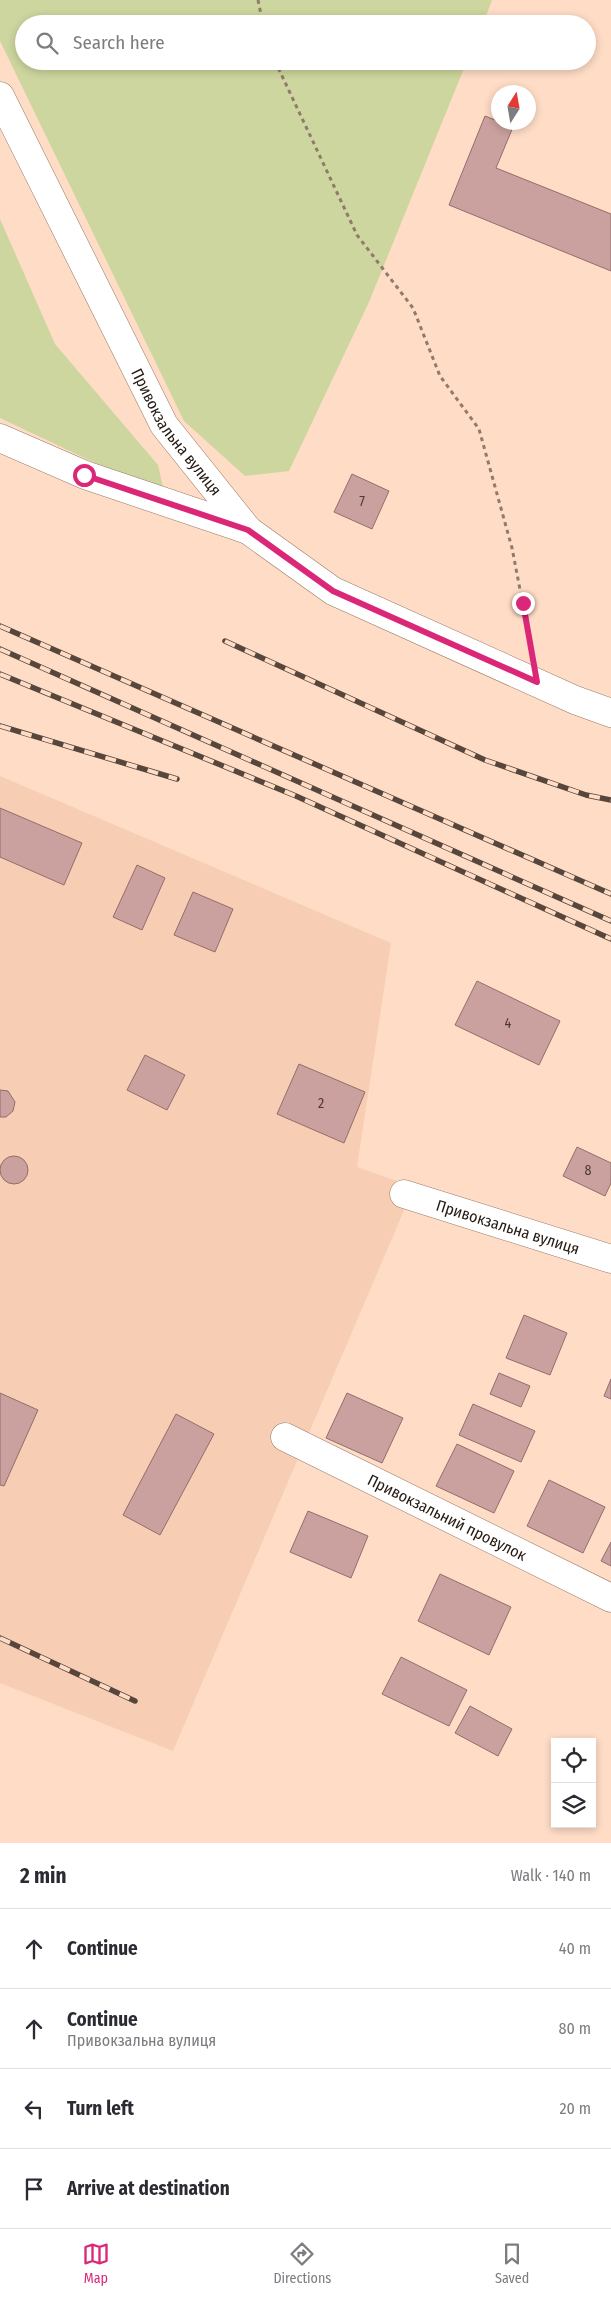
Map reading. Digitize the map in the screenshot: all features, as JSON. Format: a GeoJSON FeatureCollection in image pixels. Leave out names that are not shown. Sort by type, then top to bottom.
{"type":"FeatureCollection","features":[{"type":"Feature","properties":{"kind":"main road","name":"Привокзальна вулиця"},"geometry":{"type":"LineString","coordinates":[[0,96],[164,425],[248,530],[333,591],[611,713]]}},
{"type":"Feature","properties":{"kind":"main road"},"geometry":{"type":"LineString","coordinates":[[0,438],[84,475],[248,530]]}},
{"type":"Feature","properties":{"kind":"main road","name":"Привокзальна вулиця"},"geometry":{"type":"LineString","coordinates":[[404,1194],[611,1259]]}},
{"type":"Feature","properties":{"kind":"main road","name":"Привокзальний провулок"},"geometry":{"type":"LineString","coordinates":[[285,1437],[611,1598]]}},
{"type":"Feature","properties":{"kind":"path"},"geometry":{"type":"LineString","coordinates":[[258,0],[261,15]]}},
{"type":"Feature","properties":{"kind":"path"},"geometry":{"type":"LineString","coordinates":[[279,70],[357,235],[413,308],[440,376],[479,430],[512,548],[537,682]]}},
{"type":"Feature","properties":{"kind":"shaded area"},"geometry":{"type":"Polygon","coordinates":[[[0,776],[391,943],[357,1167],[414,1187],[173,1751],[0,1683],[0,776]]]}},
{"type":"Feature","properties":{"kind":"green space"},"geometry":{"type":"Polygon","coordinates":[[[0,0],[492,0],[486,15],[15,15],[15,70],[463,70],[369,302],[289,471],[245,476],[184,421],[0,41],[0,0]]]}},
{"type":"Feature","properties":{"kind":"green space"},"geometry":{"type":"Polygon","coordinates":[[[0,219],[55,344],[158,465],[165,496],[0,418],[0,219]]]}},
{"type":"Feature","properties":{"kind":"building"},"geometry":{"type":"Polygon","coordinates":[[[485,116],[491,118],[491,130],[512,130],[496,168],[611,214],[611,271],[449,205],[485,116]]]}},
{"type":"Feature","properties":{"kind":"building"},"geometry":{"type":"Polygon","coordinates":[[[352,474],[389,491],[372,529],[334,512],[352,474]]]}},
{"type":"Feature","properties":{"kind":"building"},"geometry":{"type":"Polygon","coordinates":[[[0,808],[82,843],[64,885],[0,857],[0,808]]]}},
{"type":"Feature","properties":{"kind":"building"},"geometry":{"type":"Polygon","coordinates":[[[137,865],[165,878],[142,930],[113,917],[137,865]]]}},
{"type":"Feature","properties":{"kind":"building"},"geometry":{"type":"Polygon","coordinates":[[[193,892],[233,909],[215,952],[174,935],[193,892]]]}},
{"type":"Feature","properties":{"kind":"building"},"geometry":{"type":"Polygon","coordinates":[[[477,981],[560,1021],[539,1065],[455,1025],[477,981]]]}},
{"type":"Feature","properties":{"kind":"building"},"geometry":{"type":"Polygon","coordinates":[[[145,1055],[185,1075],[167,1110],[127,1090],[145,1055]]]}},
{"type":"Feature","properties":{"kind":"building"},"geometry":{"type":"Polygon","coordinates":[[[299,1064],[365,1092],[344,1143],[277,1114],[299,1064]]]}},
{"type":"Feature","properties":{"kind":"building"},"geometry":{"type":"Polygon","coordinates":[[[0,1090],[8,1091],[15,1102],[13,1111],[6,1117],[0,1117],[0,1090]]]}},
{"type":"Feature","properties":{"kind":"building"},"geometry":{"type":"Polygon","coordinates":[[[577,1147],[611,1163],[611,1183],[605,1196],[563,1176],[577,1147]]]}},
{"type":"Feature","properties":{"kind":"building"},"geometry":{"type":"Polygon","coordinates":[[[14,1156],[24,1160],[28,1170],[24,1180],[14,1184],[4,1180],[0,1170],[4,1160],[14,1156]]]}},
{"type":"Feature","properties":{"kind":"building"},"geometry":{"type":"Polygon","coordinates":[[[524,1315],[567,1333],[550,1375],[506,1358],[524,1315]]]}},
{"type":"Feature","properties":{"kind":"building"},"geometry":{"type":"Polygon","coordinates":[[[499,1373],[530,1386],[521,1407],[490,1394],[499,1373]]]}},
{"type":"Feature","properties":{"kind":"building"},"geometry":{"type":"Polygon","coordinates":[[[611,1379],[611,1399],[604,1396],[611,1379]]]}},
{"type":"Feature","properties":{"kind":"building"},"geometry":{"type":"Polygon","coordinates":[[[0,1393],[38,1410],[4,1486],[0,1485],[0,1393]]]}},
{"type":"Feature","properties":{"kind":"building"},"geometry":{"type":"Polygon","coordinates":[[[347,1393],[403,1418],[382,1463],[326,1438],[347,1393]]]}},
{"type":"Feature","properties":{"kind":"building"},"geometry":{"type":"Polygon","coordinates":[[[473,1404],[535,1431],[521,1462],[459,1435],[473,1404]]]}},
{"type":"Feature","properties":{"kind":"building"},"geometry":{"type":"Polygon","coordinates":[[[176,1414],[214,1434],[160,1535],[123,1515],[176,1414]]]}},
{"type":"Feature","properties":{"kind":"building"},"geometry":{"type":"Polygon","coordinates":[[[457,1444],[514,1471],[494,1513],[436,1486],[457,1444]]]}},
{"type":"Feature","properties":{"kind":"building"},"geometry":{"type":"Polygon","coordinates":[[[549,1480],[605,1507],[583,1553],[527,1526],[549,1480]]]}},
{"type":"Feature","properties":{"kind":"building"},"geometry":{"type":"Polygon","coordinates":[[[308,1511],[368,1536],[351,1578],[290,1552],[308,1511]]]}},
{"type":"Feature","properties":{"kind":"building"},"geometry":{"type":"Polygon","coordinates":[[[611,1542],[611,1566],[601,1561],[611,1542]]]}},
{"type":"Feature","properties":{"kind":"building"},"geometry":{"type":"Polygon","coordinates":[[[440,1574],[511,1607],[489,1655],[418,1621],[440,1574]]]}},
{"type":"Feature","properties":{"kind":"building"},"geometry":{"type":"Polygon","coordinates":[[[401,1657],[467,1690],[449,1726],[382,1694],[401,1657]]]}},
{"type":"Feature","properties":{"kind":"building"},"geometry":{"type":"Polygon","coordinates":[[[470,1706],[512,1729],[498,1756],[455,1733],[470,1706]]]}},
{"type":"Feature","properties":{"kind":"railway"},"geometry":{"type":"LineString","coordinates":[[0,626],[611,894]]}},
{"type":"Feature","properties":{"kind":"railway"},"geometry":{"type":"LineString","coordinates":[[225,641],[485,760],[586,795],[611,800]]}},
{"type":"Feature","properties":{"kind":"railway"},"geometry":{"type":"LineString","coordinates":[[0,649],[611,921]]}},
{"type":"Feature","properties":{"kind":"railway"},"geometry":{"type":"LineString","coordinates":[[0,674],[296,796],[611,939]]}},
{"type":"Feature","properties":{"kind":"railway"},"geometry":{"type":"LineString","coordinates":[[0,726],[177,779]]}},
{"type":"Feature","properties":{"kind":"railway"},"geometry":{"type":"LineString","coordinates":[[0,1638],[135,1701]]}},
{"type":"Feature","properties":{"kind":"route"},"geometry":{"type":"LineString","coordinates":[[84,475],[248,530],[333,591],[537,682],[523,603]]}}]}
